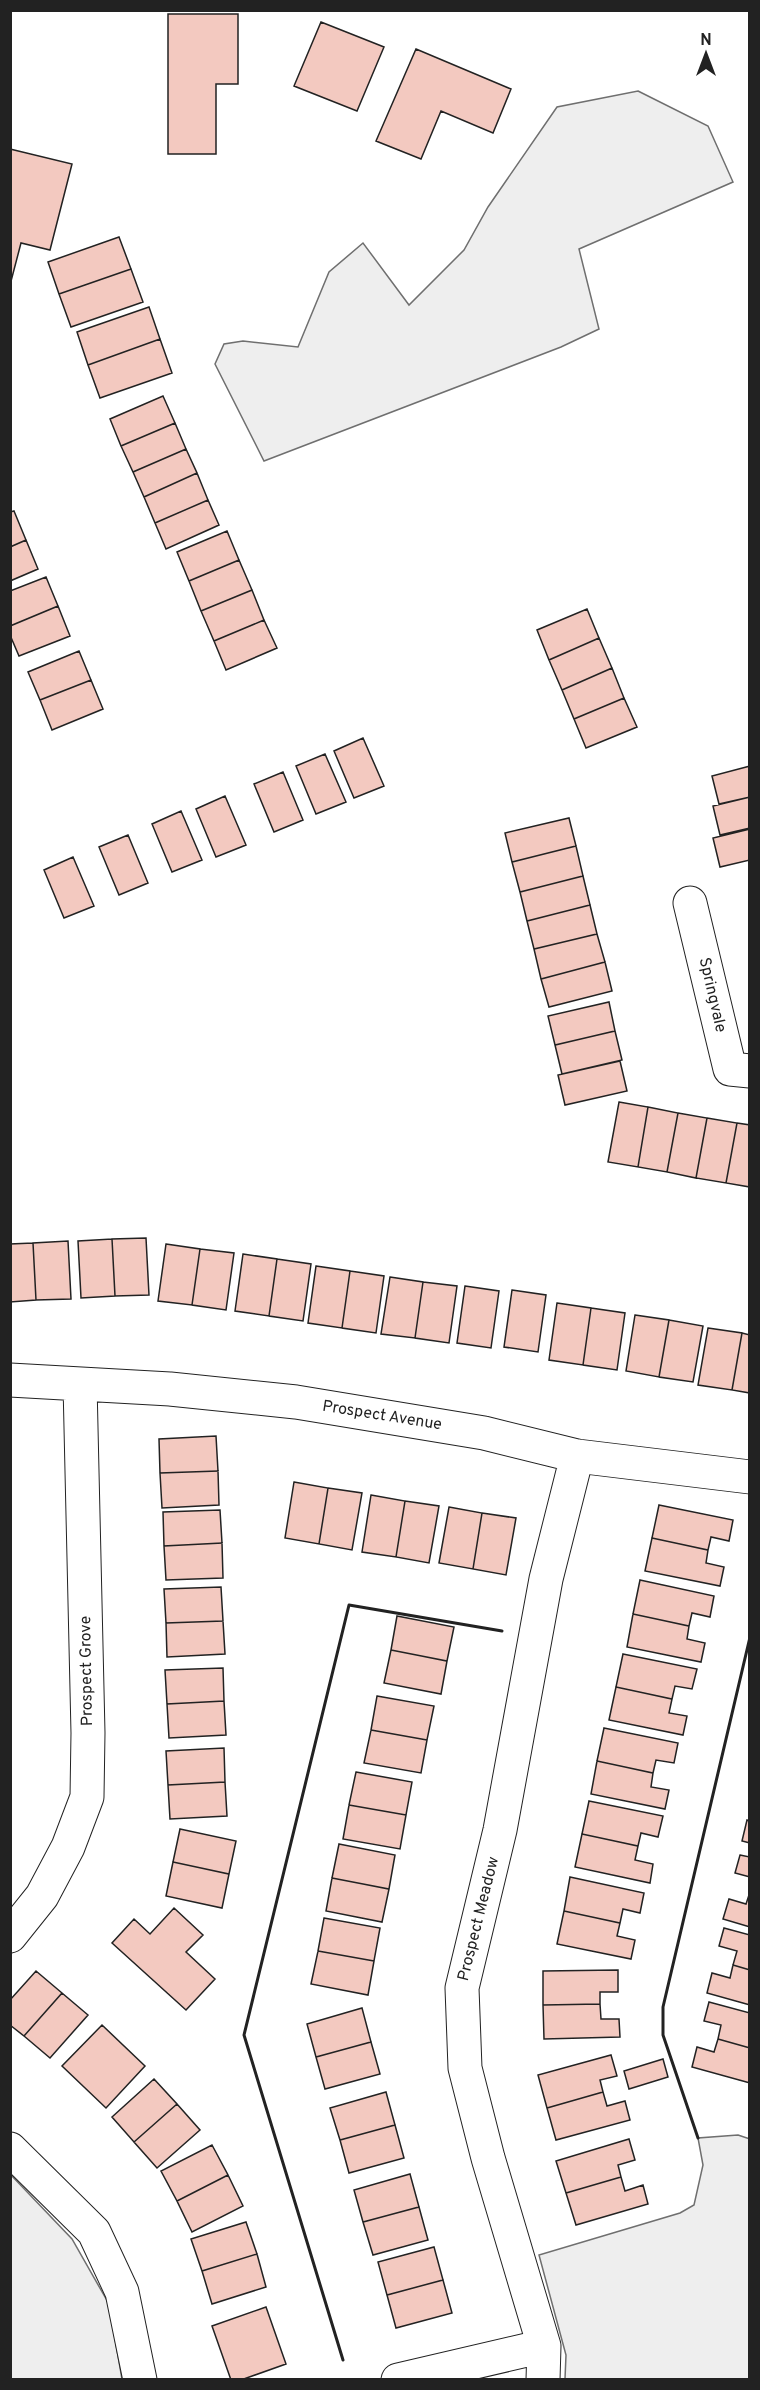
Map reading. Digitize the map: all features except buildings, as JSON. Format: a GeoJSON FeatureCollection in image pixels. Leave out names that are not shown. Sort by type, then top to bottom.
{"type":"FeatureCollection","features":[{"type":"Feature","properties":{"kind":"street","name":"Springvale"},"geometry":{"type":"LineString","coordinates":[[690,903],[730,1069],[750,1071]]}},
{"type":"Feature","properties":{"kind":"street","name":"Prospect Avenue"},"geometry":{"type":"LineString","coordinates":[[10,1380],[170,1389],[296,1402],[484,1433],[578,1456],[750,1477]]}},
{"type":"Feature","properties":{"kind":"street","name":"Prospect Grove"},"geometry":{"type":"LineString","coordinates":[[10,1936],[42,1896],[68,1847],[87,1797],[88,1711],[80,1384]]}},
{"type":"Feature","properties":{"kind":"street","name":"Prospect Meadow"},"geometry":{"type":"LineString","coordinates":[[543,2379],[544,2346],[488,2158],[465,2068],[462,1988],[500,1830],[546,1579],[578,1456]]}},
{"type":"Feature","properties":{"kind":"street"},"geometry":{"type":"LineString","coordinates":[[10,2149],[94,2232],[122,2292],[140,2379]]}},
{"type":"Feature","properties":{"kind":"street"},"geometry":{"type":"LineString","coordinates":[[398,2379],[544,2346]]}},
{"type":"Feature","properties":{"kind":"shaded area"},"geometry":{"type":"Polygon","coordinates":[[[638,91],[708,126],[733,182],[579,249],[599,329],[561,347],[264,461],[215,364],[224,344],[243,341],[298,347],[329,272],[363,243],[409,305],[464,250],[488,207],[557,107],[638,91]]]}},
{"type":"Feature","properties":{"kind":"shaded area"},"geometry":{"type":"Polygon","coordinates":[[[738,2135],[750,2139],[749,2379],[565,2379],[566,2355],[539,2255],[680,2213],[694,2205],[703,2165],[698,2138],[738,2135]]]}},
{"type":"Feature","properties":{"kind":"shaded area"},"geometry":{"type":"Polygon","coordinates":[[[10,2174],[72,2239],[109,2304],[122,2379],[11,2379],[10,2174]]]}},
{"type":"Feature","properties":{"kind":"wall"},"geometry":{"type":"LineString","coordinates":[[343,2360],[244,2035],[349,1605],[502,1631]]}},
{"type":"Feature","properties":{"kind":"wall"},"geometry":{"type":"LineString","coordinates":[[698,2138],[663,2035],[663,2007],[750,1637]]}}]}
